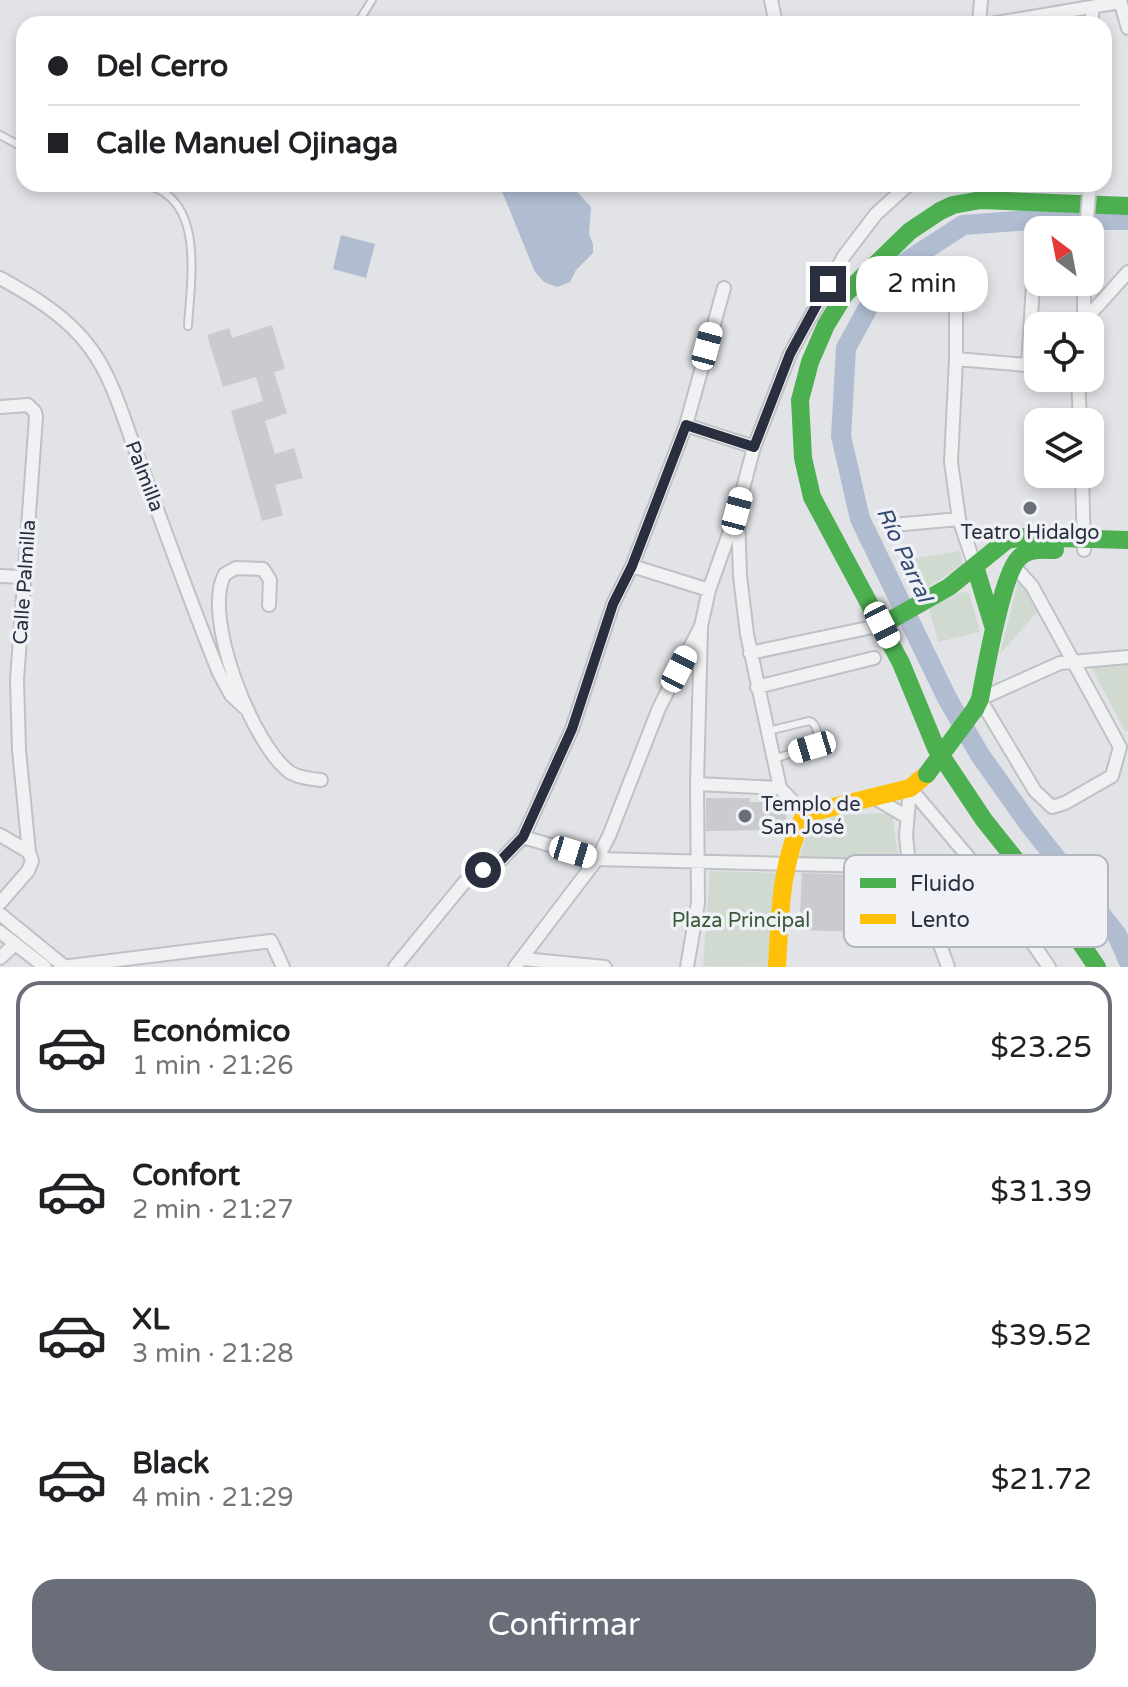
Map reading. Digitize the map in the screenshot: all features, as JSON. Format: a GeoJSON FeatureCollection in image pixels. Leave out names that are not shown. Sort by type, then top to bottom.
{"type":"FeatureCollection","features":[{"type":"Feature","properties":{"kind":"main road"},"geometry":{"type":"LineString","coordinates":[[1011,855],[945,765],[929,733],[888,622],[812,497],[803,458],[800,417],[802,388],[810,362],[835,309],[859,279],[910,231],[940,211],[966,202],[1002,200],[1128,206]]}},
{"type":"Feature","properties":{"kind":"main road"},"geometry":{"type":"LineString","coordinates":[[1037,204],[1087,213],[1128,213]]}},
{"type":"Feature","properties":{"kind":"main road"},"geometry":{"type":"LineString","coordinates":[[888,622],[949,587],[1007,540],[1015,538],[1128,550]]}},
{"type":"Feature","properties":{"kind":"main road"},"geometry":{"type":"LineString","coordinates":[[777,967],[786,863],[794,834],[805,814],[910,788],[927,774],[978,704],[994,629],[1018,557],[1028,551],[1128,540]]}},
{"type":"Feature","properties":{"kind":"main road"},"geometry":{"type":"LineString","coordinates":[[980,561],[1002,559],[1013,565]]}},
{"type":"Feature","properties":{"kind":"main road"},"geometry":{"type":"LineString","coordinates":[[980,561],[981,587],[994,629]]}},
{"type":"Feature","properties":{"kind":"main road"},"geometry":{"type":"LineString","coordinates":[[949,587],[981,587],[992,591],[1007,585]]}},
{"type":"Feature","properties":{"kind":"main road"},"geometry":{"type":"LineString","coordinates":[[1072,947],[1082,967]]}},
{"type":"Feature","properties":{"kind":"main road"},"geometry":{"type":"LineString","coordinates":[[1082,947],[1097,967]]}},
{"type":"Feature","properties":{"kind":"street"},"geometry":{"type":"LineString","coordinates":[[1058,16],[1120,1],[1128,28]]}},
{"type":"Feature","properties":{"kind":"street"},"geometry":{"type":"LineString","coordinates":[[1092,7],[1092,16]]}},
{"type":"Feature","properties":{"kind":"street"},"geometry":{"type":"LineString","coordinates":[[687,967],[696,926],[701,626],[709,590],[737,511],[754,447],[790,354],[844,256],[876,214],[900,192]]}},
{"type":"Feature","properties":{"kind":"street"},"geometry":{"type":"LineString","coordinates":[[1087,216],[1089,192]]}},
{"type":"Feature","properties":{"kind":"street"},"geometry":{"type":"LineString","coordinates":[[1094,312],[1128,272]]}},
{"type":"Feature","properties":{"kind":"street","name":"Palmilla"},"geometry":{"type":"LineString","coordinates":[[0,278],[31,294],[55,313],[97,359],[219,673],[231,695],[245,708]]}},
{"type":"Feature","properties":{"kind":"street"},"geometry":{"type":"LineString","coordinates":[[956,278],[956,359],[950,442],[953,489],[959,519],[980,561]]}},
{"type":"Feature","properties":{"kind":"street"},"geometry":{"type":"LineString","coordinates":[[395,967],[463,884],[471,876],[502,859],[523,837],[572,729],[613,604],[632,566],[686,425],[724,288]]}},
{"type":"Feature","properties":{"kind":"street"},"geometry":{"type":"LineString","coordinates":[[956,359],[1024,364]]}},
{"type":"Feature","properties":{"kind":"street"},"geometry":{"type":"LineString","coordinates":[[779,380],[802,388]]}},
{"type":"Feature","properties":{"kind":"street","name":"Calle Palmilla"},"geometry":{"type":"LineString","coordinates":[[0,407],[28,405],[36,417],[17,680],[18,729],[30,855]]}},
{"type":"Feature","properties":{"kind":"street"},"geometry":{"type":"LineString","coordinates":[[686,425],[754,447]]}},
{"type":"Feature","properties":{"kind":"street"},"geometry":{"type":"LineString","coordinates":[[1082,488],[1084,546]]}},
{"type":"Feature","properties":{"kind":"street"},"geometry":{"type":"LineString","coordinates":[[737,511],[740,576],[757,687],[780,788],[805,814]]}},
{"type":"Feature","properties":{"kind":"street"},"geometry":{"type":"LineString","coordinates":[[893,525],[959,519]]}},
{"type":"Feature","properties":{"kind":"street"},"geometry":{"type":"LineString","coordinates":[[1013,565],[1032,586],[1074,660],[1124,747],[1114,772],[1107,780],[1052,807],[1035,791],[978,704],[1049,667],[1074,660],[1128,657]]}},
{"type":"Feature","properties":{"kind":"street"},"geometry":{"type":"LineString","coordinates":[[632,566],[709,590]]}},
{"type":"Feature","properties":{"kind":"street"},"geometry":{"type":"LineString","coordinates":[[269,605],[270,580],[263,569],[236,568],[222,578],[219,596],[223,639],[245,708],[285,768],[294,775],[321,780]]}},
{"type":"Feature","properties":{"kind":"street"},"geometry":{"type":"LineString","coordinates":[[0,576],[23,577]]}},
{"type":"Feature","properties":{"kind":"street"},"geometry":{"type":"LineString","coordinates":[[750,653],[888,622]]}},
{"type":"Feature","properties":{"kind":"street"},"geometry":{"type":"LineString","coordinates":[[519,963],[597,859],[659,708],[701,626]]}},
{"type":"Feature","properties":{"kind":"street"},"geometry":{"type":"LineString","coordinates":[[757,687],[874,658]]}},
{"type":"Feature","properties":{"kind":"street"},"geometry":{"type":"LineString","coordinates":[[697,784],[780,788]]}},
{"type":"Feature","properties":{"kind":"street"},"geometry":{"type":"LineString","coordinates":[[909,855],[907,817],[910,788]]}},
{"type":"Feature","properties":{"kind":"street"},"geometry":{"type":"LineString","coordinates":[[910,788],[967,855]]}},
{"type":"Feature","properties":{"kind":"street"},"geometry":{"type":"LineString","coordinates":[[875,798],[907,817]]}},
{"type":"Feature","properties":{"kind":"street"},"geometry":{"type":"LineString","coordinates":[[0,835],[30,855],[32,865],[0,903]]}},
{"type":"Feature","properties":{"kind":"street"},"geometry":{"type":"LineString","coordinates":[[523,837],[597,859],[844,865]]}},
{"type":"Feature","properties":{"kind":"street"},"geometry":{"type":"LineString","coordinates":[[0,914],[64,966],[271,941],[283,967]]}},
{"type":"Feature","properties":{"kind":"street"},"geometry":{"type":"LineString","coordinates":[[0,932],[45,967]]}},
{"type":"Feature","properties":{"kind":"street"},"geometry":{"type":"LineString","coordinates":[[0,958],[15,944]]}},
{"type":"Feature","properties":{"kind":"street"},"geometry":{"type":"LineString","coordinates":[[941,947],[948,967]]}},
{"type":"Feature","properties":{"kind":"street"},"geometry":{"type":"LineString","coordinates":[[1035,947],[1049,967]]}},
{"type":"Feature","properties":{"kind":"street"},"geometry":{"type":"LineString","coordinates":[[519,963],[605,967]]}},
{"type":"Feature","properties":{"kind":"lane"},"geometry":{"type":"LineString","coordinates":[[166,192],[183,215],[192,248],[188,326]]}},
{"type":"Feature","properties":{"kind":"lane"},"geometry":{"type":"LineString","coordinates":[[767,731],[809,721],[815,725],[819,740],[816,745],[774,759]]}},
{"type":"Feature","properties":{"kind":"green space"},"geometry":{"type":"Polygon","coordinates":[[[960,551],[963,565],[920,592],[897,561],[960,551]]]}},
{"type":"Feature","properties":{"kind":"green space"},"geometry":{"type":"Polygon","coordinates":[[[1019,577],[1038,611],[1000,654],[1019,577]]]}},
{"type":"Feature","properties":{"kind":"green space"},"geometry":{"type":"Polygon","coordinates":[[[961,592],[969,593],[980,632],[938,642],[929,607],[961,592]]]}},
{"type":"Feature","properties":{"kind":"green space"},"geometry":{"type":"Polygon","coordinates":[[[1128,664],[1128,731],[1125,731],[1091,667],[1128,664]]]}},
{"type":"Feature","properties":{"kind":"green space"},"geometry":{"type":"Polygon","coordinates":[[[892,813],[898,855],[844,855],[844,859],[800,857],[807,832],[835,815],[892,813]]]}},
{"type":"Feature","properties":{"kind":"green space","name":"Plaza Principal"},"geometry":{"type":"Polygon","coordinates":[[[710,871],[778,873],[772,967],[703,966],[710,871]]]}},
{"type":"Feature","properties":{"kind":"water"},"geometry":{"type":"Polygon","coordinates":[[[502,192],[577,192],[591,207],[589,234],[593,253],[576,270],[570,282],[557,287],[544,282],[535,272],[502,192]]]}},
{"type":"Feature","properties":{"kind":"water"},"geometry":{"type":"Polygon","coordinates":[[[341,235],[375,244],[366,278],[333,269],[341,235]]]}},
{"type":"Feature","properties":{"kind":"building"},"geometry":{"type":"Polygon","coordinates":[[[272,325],[285,369],[274,372],[287,413],[265,421],[275,454],[294,448],[303,478],[275,485],[283,515],[262,521],[231,411],[263,401],[256,377],[223,387],[207,335],[229,328],[232,338],[272,325]]]}},
{"type":"Feature","properties":{"kind":"building","name":"Templo de San José"},"geometry":{"type":"Polygon","coordinates":[[[706,798],[781,802],[786,807],[786,825],[784,830],[706,831],[706,798]]]}},
{"type":"Feature","properties":{"kind":"building"},"geometry":{"type":"Polygon","coordinates":[[[802,873],[844,875],[844,931],[799,930],[802,873]]]}},
{"type":"Feature","properties":{"kind":"waterway","name":"Río Parral"},"geometry":{"type":"LineString","coordinates":[[1054,855],[980,755],[948,700],[860,519],[841,436],[846,348],[886,275],[963,225],[1030,220],[1128,220]]}},
{"type":"Feature","properties":{"kind":"waterway","name":"Río Parral"},"geometry":{"type":"LineString","coordinates":[[1108,924],[1117,935],[1128,960]]}},
{"type":"Feature","properties":{"kind":"traffic: fast"},"geometry":{"type":"LineString","coordinates":[[1012,855],[984,820],[936,748],[901,663],[812,497],[803,458],[800,400],[810,362],[826,325],[845,294],[910,231],[940,211],[953,205],[981,200],[1128,206]]}},
{"type":"Feature","properties":{"kind":"traffic: fast"},"geometry":{"type":"LineString","coordinates":[[882,625],[949,587],[1007,540],[1024,537],[1128,540]]}},
{"type":"Feature","properties":{"kind":"traffic: fast"},"geometry":{"type":"LineString","coordinates":[[975,709],[980,699],[1006,583],[1013,568],[1019,558],[1027,553],[1055,550]]}},
{"type":"Feature","properties":{"kind":"traffic: fast"},"geometry":{"type":"LineString","coordinates":[[975,566],[994,629]]}},
{"type":"Feature","properties":{"kind":"traffic: fast"},"geometry":{"type":"LineString","coordinates":[[927,774],[975,709]]}},
{"type":"Feature","properties":{"kind":"traffic: fast"},"geometry":{"type":"LineString","coordinates":[[1083,947],[1097,967]]}},
{"type":"Feature","properties":{"kind":"traffic: slow"},"geometry":{"type":"LineString","coordinates":[[777,967],[786,870],[805,814],[910,788],[927,774]]}},
{"type":"Feature","properties":{"kind":"place","name":"Teatro Hidalgo"},"geometry":{"type":"Point","coordinates":[1030,508]}},
{"type":"Feature","properties":{"kind":"place","name":"Templo de San José"},"geometry":{"type":"Point","coordinates":[745,816]}},
{"type":"Feature","properties":{"kind":"route"},"geometry":{"type":"LineString","coordinates":[[483,870],[502,859],[523,837],[572,729],[613,604],[632,566],[686,425],[754,447],[790,354],[828,284]]}}]}
